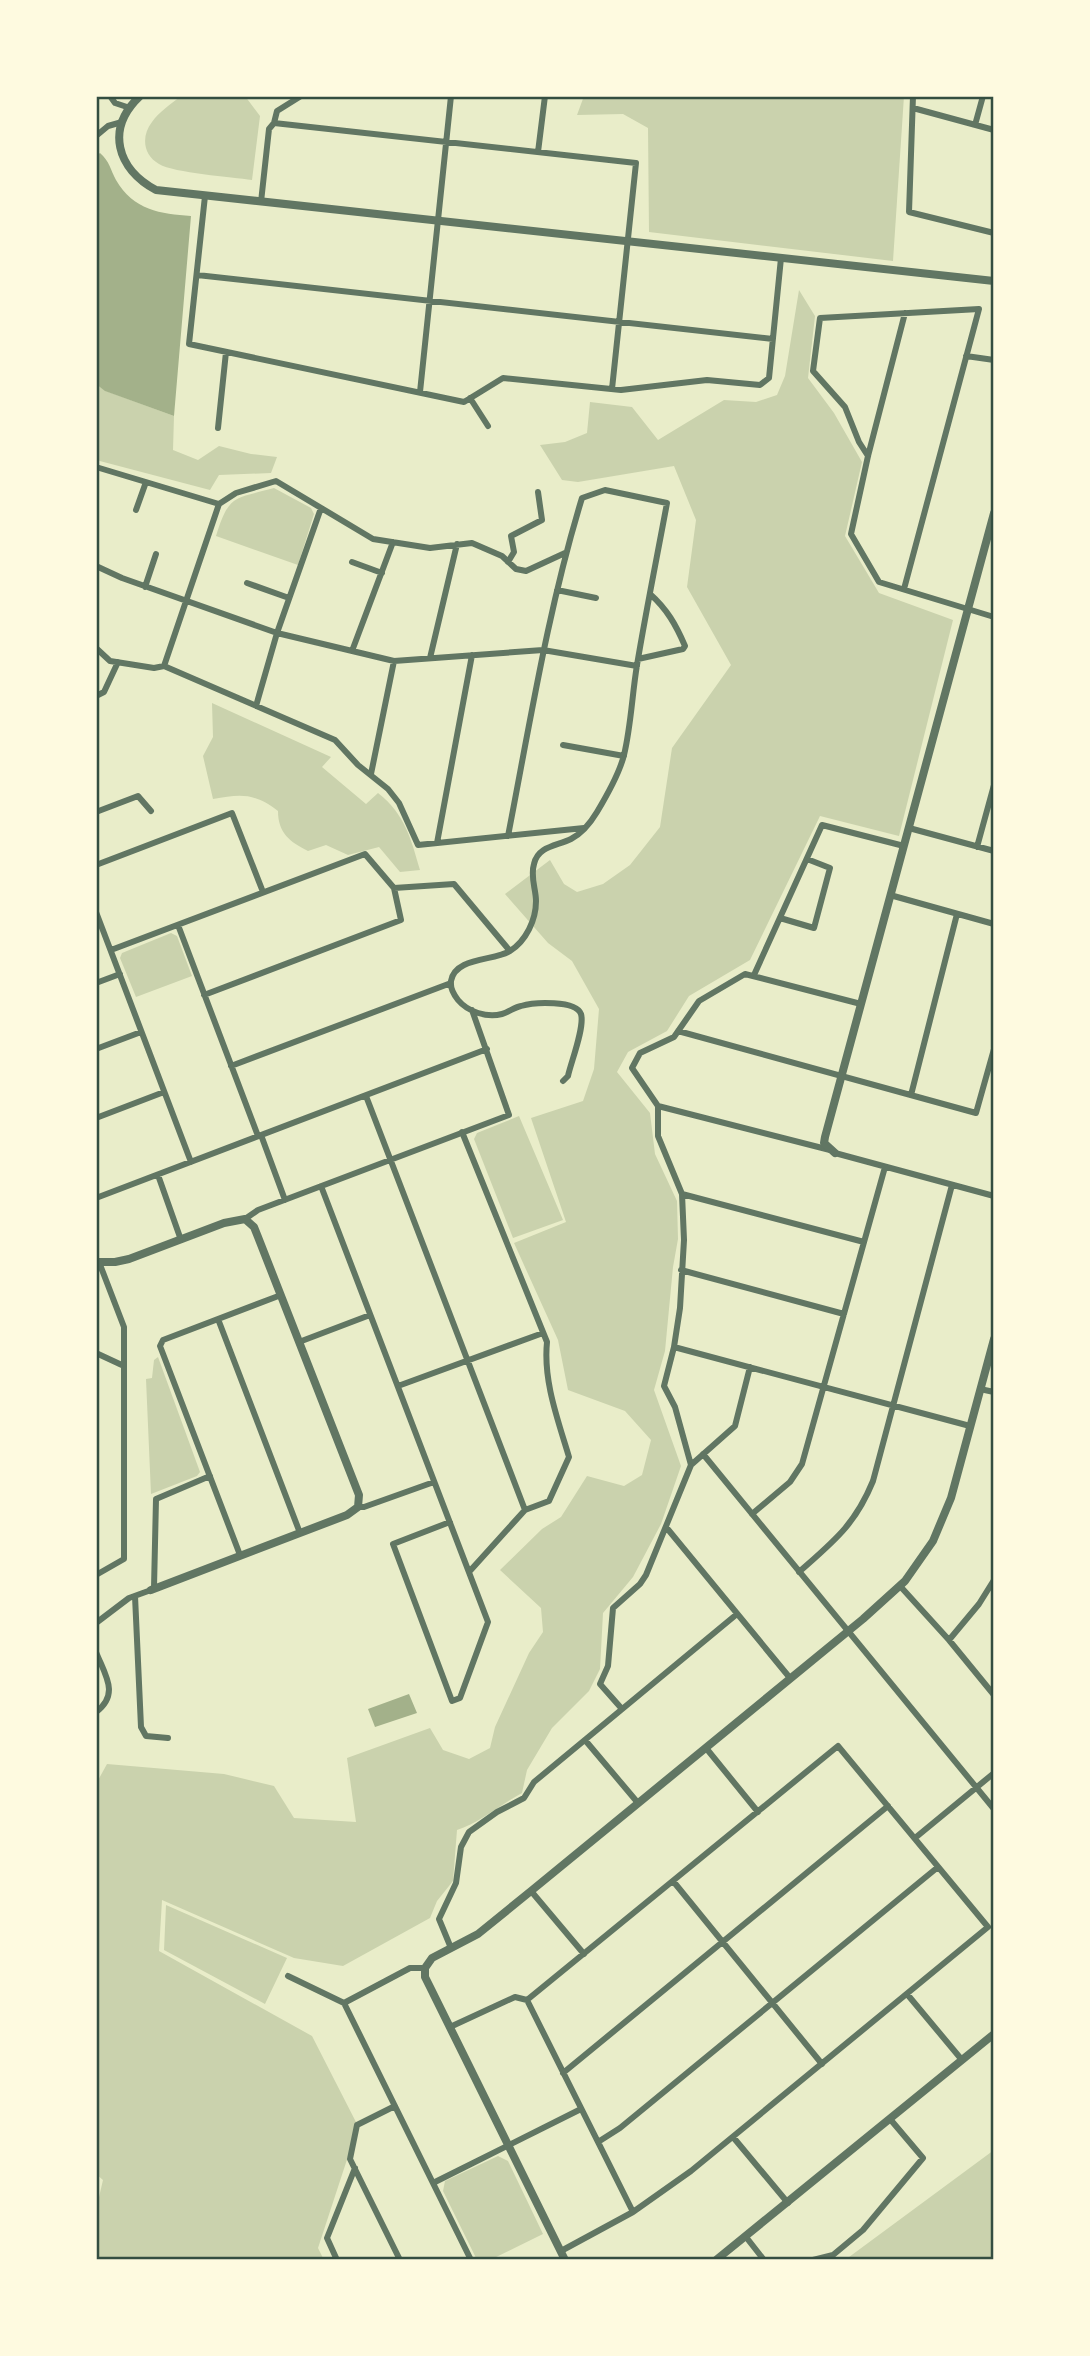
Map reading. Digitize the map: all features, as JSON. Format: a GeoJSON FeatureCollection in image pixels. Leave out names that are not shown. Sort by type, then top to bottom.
{"type":"FeatureCollection","features":[{"type":"Feature","properties":{"kind":"street"},"geometry":{"type":"LineString","coordinates":[[110,96],[116,103],[130,108]]}},
{"type":"Feature","properties":{"kind":"street"},"geometry":{"type":"LineString","coordinates":[[140,96],[122,122],[120,144],[127,167],[156,190],[994,281]]}},
{"type":"Feature","properties":{"kind":"street"},"geometry":{"type":"LineString","coordinates":[[420,392],[451,96]]}},
{"type":"Feature","properties":{"kind":"street"},"geometry":{"type":"LineString","coordinates":[[538,152],[545,96]]}},
{"type":"Feature","properties":{"kind":"street"},"geometry":{"type":"LineString","coordinates":[[913,96],[909,212],[994,233]]}},
{"type":"Feature","properties":{"kind":"street"},"geometry":{"type":"LineString","coordinates":[[975,125],[984,96]]}},
{"type":"Feature","properties":{"kind":"street"},"geometry":{"type":"LineString","coordinates":[[261,202],[270,129],[277,111],[296,97]]}},
{"type":"Feature","properties":{"kind":"street"},"geometry":{"type":"LineString","coordinates":[[913,108],[994,130]]}},
{"type":"Feature","properties":{"kind":"street"},"geometry":{"type":"LineString","coordinates":[[96,136],[108,126],[122,122]]}},
{"type":"Feature","properties":{"kind":"street"},"geometry":{"type":"LineString","coordinates":[[274,123],[636,163],[612,389]]}},
{"type":"Feature","properties":{"kind":"street"},"geometry":{"type":"LineString","coordinates":[[205,196],[189,344],[464,402],[503,378],[621,390],[707,380],[760,384],[769,378],[781,258]]}},
{"type":"Feature","properties":{"kind":"street"},"geometry":{"type":"LineString","coordinates":[[197,275],[773,339]]}},
{"type":"Feature","properties":{"kind":"street"},"geometry":{"type":"LineString","coordinates":[[868,456],[859,442],[845,407],[813,371],[820,318],[979,309],[904,589]]}},
{"type":"Feature","properties":{"kind":"street"},"geometry":{"type":"LineString","coordinates":[[905,313],[851,534],[879,582],[994,617]]}},
{"type":"Feature","properties":{"kind":"street"},"geometry":{"type":"LineString","coordinates":[[218,428],[226,352]]}},
{"type":"Feature","properties":{"kind":"street"},"geometry":{"type":"LineString","coordinates":[[966,356],[994,360]]}},
{"type":"Feature","properties":{"kind":"street"},"geometry":{"type":"LineString","coordinates":[[470,398],[488,426]]}},
{"type":"Feature","properties":{"kind":"street"},"geometry":{"type":"LineString","coordinates":[[96,467],[219,504]]}},
{"type":"Feature","properties":{"kind":"street"},"geometry":{"type":"LineString","coordinates":[[164,666],[219,504],[236,493],[276,481],[373,539],[430,548],[472,543],[502,556],[516,569],[526,571],[565,553]]}},
{"type":"Feature","properties":{"kind":"street"},"geometry":{"type":"LineString","coordinates":[[136,510],[146,482]]}},
{"type":"Feature","properties":{"kind":"street"},"geometry":{"type":"LineString","coordinates":[[508,836],[543,650],[565,553],[582,498],[605,490],[667,503],[637,662],[624,756],[596,813],[586,827],[573,838],[544,849],[537,856],[533,865],[536,901],[531,924],[524,937],[510,951],[461,967],[451,983],[457,1000],[472,1010],[491,1015],[503,1014],[526,1005],[575,1006],[580,1012],[582,1022],[568,1076],[563,1081]]}},
{"type":"Feature","properties":{"kind":"street"},"geometry":{"type":"LineString","coordinates":[[508,562],[514,552],[511,536],[542,520],[538,492]]}},
{"type":"Feature","properties":{"kind":"street"},"geometry":{"type":"LineString","coordinates":[[256,706],[277,633],[321,508]]}},
{"type":"Feature","properties":{"kind":"street"},"geometry":{"type":"LineString","coordinates":[[832,1152],[824,1143],[825,1137],[967,610],[990,546],[994,513]]}},
{"type":"Feature","properties":{"kind":"street"},"geometry":{"type":"LineString","coordinates":[[352,651],[393,542]]}},
{"type":"Feature","properties":{"kind":"street"},"geometry":{"type":"LineString","coordinates":[[430,658],[457,544]]}},
{"type":"Feature","properties":{"kind":"street"},"geometry":{"type":"LineString","coordinates":[[145,587],[156,554]]}},
{"type":"Feature","properties":{"kind":"street"},"geometry":{"type":"LineString","coordinates":[[352,562],[382,573]]}},
{"type":"Feature","properties":{"kind":"street"},"geometry":{"type":"LineString","coordinates":[[96,566],[145,587],[277,633],[394,661],[543,650],[637,662],[683,649],[685,646],[676,624],[661,603],[650,594]]}},
{"type":"Feature","properties":{"kind":"street"},"geometry":{"type":"LineString","coordinates":[[247,583],[289,598]]}},
{"type":"Feature","properties":{"kind":"street"},"geometry":{"type":"LineString","coordinates":[[557,590],[596,598]]}},
{"type":"Feature","properties":{"kind":"street"},"geometry":{"type":"LineString","coordinates":[[96,648],[110,661],[154,668],[164,666],[335,740],[358,765],[382,782],[399,803],[418,845],[586,827]]}},
{"type":"Feature","properties":{"kind":"street"},"geometry":{"type":"LineString","coordinates":[[437,843],[472,656]]}},
{"type":"Feature","properties":{"kind":"street"},"geometry":{"type":"LineString","coordinates":[[371,774],[394,661]]}},
{"type":"Feature","properties":{"kind":"street"},"geometry":{"type":"LineString","coordinates":[[96,696],[104,692],[118,662]]}},
{"type":"Feature","properties":{"kind":"street"},"geometry":{"type":"LineString","coordinates":[[563,746],[624,756]]}},
{"type":"Feature","properties":{"kind":"street"},"geometry":{"type":"LineString","coordinates":[[977,847],[994,785]]}},
{"type":"Feature","properties":{"kind":"street"},"geometry":{"type":"LineString","coordinates":[[96,812],[138,796],[151,811]]}},
{"type":"Feature","properties":{"kind":"street"},"geometry":{"type":"LineString","coordinates":[[96,865],[232,813],[263,892]]}},
{"type":"Feature","properties":{"kind":"street"},"geometry":{"type":"LineString","coordinates":[[754,975],[822,825],[904,846]]}},
{"type":"Feature","properties":{"kind":"street"},"geometry":{"type":"LineString","coordinates":[[908,828],[994,851]]}},
{"type":"Feature","properties":{"kind":"street"},"geometry":{"type":"LineString","coordinates":[[111,950],[365,854],[394,888],[401,920],[204,995]]}},
{"type":"Feature","properties":{"kind":"street"},"geometry":{"type":"LineString","coordinates":[[780,918],[814,928],[830,868],[807,859]]}},
{"type":"Feature","properties":{"kind":"street"},"geometry":{"type":"LineString","coordinates":[[394,888],[454,884],[510,951]]}},
{"type":"Feature","properties":{"kind":"street"},"geometry":{"type":"LineString","coordinates":[[890,895],[994,924]]}},
{"type":"Feature","properties":{"kind":"street"},"geometry":{"type":"LineString","coordinates":[[96,912],[191,1162]]}},
{"type":"Feature","properties":{"kind":"street"},"geometry":{"type":"LineString","coordinates":[[911,1095],[957,914]]}},
{"type":"Feature","properties":{"kind":"street"},"geometry":{"type":"LineString","coordinates":[[178,925],[285,1200]]}},
{"type":"Feature","properties":{"kind":"street"},"geometry":{"type":"LineString","coordinates":[[96,983],[120,974]]}},
{"type":"Feature","properties":{"kind":"street"},"geometry":{"type":"LineString","coordinates":[[691,1465],[675,1407],[664,1386],[680,1308],[684,1240],[682,1194],[658,1136],[658,1106],[632,1068],[640,1053],[674,1037],[699,1001],[745,974],[861,1004]]}},
{"type":"Feature","properties":{"kind":"street"},"geometry":{"type":"LineString","coordinates":[[232,1066],[451,983]]}},
{"type":"Feature","properties":{"kind":"street"},"geometry":{"type":"LineString","coordinates":[[96,1575],[124,1559],[124,1326],[98,1262],[129,1259],[224,1223],[245,1219],[258,1210],[509,1115],[472,1010]]}},
{"type":"Feature","properties":{"kind":"street"},"geometry":{"type":"LineString","coordinates":[[96,1049],[141,1031]]}},
{"type":"Feature","properties":{"kind":"street"},"geometry":{"type":"LineString","coordinates":[[678,1031],[976,1113],[994,1049]]}},
{"type":"Feature","properties":{"kind":"street"},"geometry":{"type":"LineString","coordinates":[[96,1198],[487,1049]]}},
{"type":"Feature","properties":{"kind":"street"},"geometry":{"type":"LineString","coordinates":[[96,1118],[164,1092]]}},
{"type":"Feature","properties":{"kind":"street"},"geometry":{"type":"LineString","coordinates":[[366,1096],[525,1510]]}},
{"type":"Feature","properties":{"kind":"street"},"geometry":{"type":"LineString","coordinates":[[658,1106],[994,1196]]}},
{"type":"Feature","properties":{"kind":"street"},"geometry":{"type":"LineString","coordinates":[[462,1132],[547,1342],[550,1391],[569,1457],[549,1501],[525,1510],[469,1572]]}},
{"type":"Feature","properties":{"kind":"street"},"geometry":{"type":"LineString","coordinates":[[752,1514],[797,1474],[807,1450],[885,1167]]}},
{"type":"Feature","properties":{"kind":"street"},"geometry":{"type":"LineString","coordinates":[[158,1175],[181,1240]]}},
{"type":"Feature","properties":{"kind":"street"},"geometry":{"type":"LineString","coordinates":[[799,1572],[857,1516],[873,1481],[952,1185]]}},
{"type":"Feature","properties":{"kind":"street"},"geometry":{"type":"LineString","coordinates":[[321,1186],[435,1482],[488,1622],[460,1698],[452,1700],[393,1544],[450,1522]]}},
{"type":"Feature","properties":{"kind":"street"},"geometry":{"type":"LineString","coordinates":[[682,1194],[864,1242]]}},
{"type":"Feature","properties":{"kind":"street"},"geometry":{"type":"LineString","coordinates":[[245,1219],[254,1227],[281,1295],[359,1495],[358,1507]]}},
{"type":"Feature","properties":{"kind":"street"},"geometry":{"type":"LineString","coordinates":[[681,1270],[844,1314]]}},
{"type":"Feature","properties":{"kind":"street"},"geometry":{"type":"LineString","coordinates":[[240,1555],[160,1346],[163,1340],[281,1295]]}},
{"type":"Feature","properties":{"kind":"street"},"geometry":{"type":"LineString","coordinates":[[299,1342],[370,1315]]}},
{"type":"Feature","properties":{"kind":"street"},"geometry":{"type":"LineString","coordinates":[[218,1319],[300,1533]]}},
{"type":"Feature","properties":{"kind":"street"},"geometry":{"type":"LineString","coordinates":[[398,1386],[543,1332]]}},
{"type":"Feature","properties":{"kind":"street"},"geometry":{"type":"LineString","coordinates":[[565,2260],[425,1977],[425,1968],[432,1958],[478,1934],[900,1586],[918,1566],[944,1517],[994,1339]]}},
{"type":"Feature","properties":{"kind":"street"},"geometry":{"type":"LineString","coordinates":[[674,1347],[970,1426]]}},
{"type":"Feature","properties":{"kind":"street"},"geometry":{"type":"LineString","coordinates":[[96,1353],[124,1366]]}},
{"type":"Feature","properties":{"kind":"street"},"geometry":{"type":"LineString","coordinates":[[622,1709],[600,1684],[608,1666],[613,1608],[640,1584],[646,1575],[691,1465],[735,1426],[750,1367]]}},
{"type":"Feature","properties":{"kind":"street"},"geometry":{"type":"LineString","coordinates":[[981,1389],[994,1392]]}},
{"type":"Feature","properties":{"kind":"street"},"geometry":{"type":"LineString","coordinates":[[703,1454],[994,1809]]}},
{"type":"Feature","properties":{"kind":"street"},"geometry":{"type":"LineString","coordinates":[[153,1589],[156,1499],[210,1476]]}},
{"type":"Feature","properties":{"kind":"street"},"geometry":{"type":"LineString","coordinates":[[96,1623],[135,1596],[347,1515],[358,1507],[435,1482]]}},
{"type":"Feature","properties":{"kind":"street"},"geometry":{"type":"LineString","coordinates":[[666,1527],[790,1678]]}},
{"type":"Feature","properties":{"kind":"street"},"geometry":{"type":"LineString","coordinates":[[949,1640],[979,1604],[994,1580]]}},
{"type":"Feature","properties":{"kind":"street"},"geometry":{"type":"LineString","coordinates":[[900,1586],[993,1690]]}},
{"type":"Feature","properties":{"kind":"street"},"geometry":{"type":"LineString","coordinates":[[135,1596],[141,1727],[146,1736],[168,1738]]}},
{"type":"Feature","properties":{"kind":"street"},"geometry":{"type":"LineString","coordinates":[[451,1948],[439,1919],[456,1883],[461,1847],[469,1832],[497,1812],[524,1798],[534,1782],[737,1614]]}},
{"type":"Feature","properties":{"kind":"street"},"geometry":{"type":"LineString","coordinates":[[96,1651],[109,1689],[106,1704],[96,1712]]}},
{"type":"Feature","properties":{"kind":"street"},"geometry":{"type":"LineString","coordinates":[[585,1740],[638,1803]]}},
{"type":"Feature","properties":{"kind":"street"},"geometry":{"type":"LineString","coordinates":[[527,2000],[838,1746],[988,1927],[675,2184],[633,2212],[561,2251]]}},
{"type":"Feature","properties":{"kind":"street"},"geometry":{"type":"LineString","coordinates":[[706,1748],[758,1812]]}},
{"type":"Feature","properties":{"kind":"street"},"geometry":{"type":"LineString","coordinates":[[915,1838],[994,1773]]}},
{"type":"Feature","properties":{"kind":"street"},"geometry":{"type":"LineString","coordinates":[[563,2073],[888,1806]]}},
{"type":"Feature","properties":{"kind":"street"},"geometry":{"type":"LineString","coordinates":[[598,2142],[620,2128],[938,1867]]}},
{"type":"Feature","properties":{"kind":"street"},"geometry":{"type":"LineString","coordinates":[[673,1881],[822,2064]]}},
{"type":"Feature","properties":{"kind":"street"},"geometry":{"type":"LineString","coordinates":[[531,1891],[584,1954]]}},
{"type":"Feature","properties":{"kind":"street"},"geometry":{"type":"LineString","coordinates":[[344,2003],[410,1968],[425,1968]]}},
{"type":"Feature","properties":{"kind":"street"},"geometry":{"type":"LineString","coordinates":[[288,1976],[344,2003],[471,2260]]}},
{"type":"Feature","properties":{"kind":"street"},"geometry":{"type":"LineString","coordinates":[[907,1994],[962,2060]]}},
{"type":"Feature","properties":{"kind":"street"},"geometry":{"type":"LineString","coordinates":[[450,2028],[515,1997],[527,2000],[633,2212]]}},
{"type":"Feature","properties":{"kind":"street"},"geometry":{"type":"LineString","coordinates":[[716,2260],[994,2035]]}},
{"type":"Feature","properties":{"kind":"street"},"geometry":{"type":"LineString","coordinates":[[395,2106],[357,2125],[350,2159],[400,2260]]}},
{"type":"Feature","properties":{"kind":"street"},"geometry":{"type":"LineString","coordinates":[[433,2183],[581,2109]]}},
{"type":"Feature","properties":{"kind":"street"},"geometry":{"type":"LineString","coordinates":[[813,2260],[833,2255],[863,2230],[923,2158],[890,2119]]}},
{"type":"Feature","properties":{"kind":"street"},"geometry":{"type":"LineString","coordinates":[[733,2137],[788,2203]]}},
{"type":"Feature","properties":{"kind":"street"},"geometry":{"type":"LineString","coordinates":[[337,2260],[327,2238],[355,2168]]}},
{"type":"Feature","properties":{"kind":"street"},"geometry":{"type":"LineString","coordinates":[[746,2237],[764,2260]]}},
{"type":"Feature","properties":{"kind":"shaded area"},"geometry":{"type":"Polygon","coordinates":[[[181,96],[245,96],[260,116],[252,180],[177,170],[159,164],[150,156],[145,145],[148,127],[181,96]]]}},
{"type":"Feature","properties":{"kind":"shaded area"},"geometry":{"type":"Polygon","coordinates":[[[584,96],[904,96],[893,261],[649,232],[648,128],[623,114],[577,115],[584,96]]]}},
{"type":"Feature","properties":{"kind":"shaded area"},"geometry":{"type":"Polygon","coordinates":[[[100,153],[123,190],[139,204],[159,212],[191,216],[174,416],[105,391],[96,384],[96,156],[100,153]]]}},
{"type":"Feature","properties":{"kind":"shaded area"},"geometry":{"type":"Polygon","coordinates":[[[799,290],[815,316],[808,378],[834,413],[862,462],[845,536],[879,593],[953,620],[899,836],[820,816],[750,960],[689,996],[667,1031],[628,1052],[617,1072],[650,1113],[655,1154],[677,1201],[678,1239],[665,1351],[654,1390],[681,1466],[661,1524],[633,1577],[603,1613],[600,1669],[589,1691],[552,1728],[527,1770],[522,1793],[457,1830],[453,1881],[437,1901],[430,1918],[343,1966],[294,1958],[162,1900],[159,1951],[312,2036],[358,2126],[318,2248],[324,2260],[96,2260],[96,2210],[103,2180],[96,2174],[96,1784],[107,1764],[224,1774],[274,1786],[294,1818],[356,1822],[347,1758],[430,1728],[443,1750],[469,1759],[490,1748],[495,1727],[529,1653],[543,1632],[541,1608],[500,1570],[542,1529],[561,1517],[587,1476],[624,1486],[642,1475],[651,1440],[625,1411],[568,1390],[558,1340],[514,1243],[566,1222],[531,1118],[583,1101],[594,1069],[599,1009],[572,961],[548,943],[505,894],[550,860],[564,884],[577,892],[603,884],[630,865],[660,827],[672,748],[731,665],[687,587],[696,520],[674,466],[578,482],[562,480],[540,445],[565,442],[587,433],[590,402],[632,407],[658,440],[724,400],[756,402],[777,395],[785,376],[799,290]]]}},
{"type":"Feature","properties":{"kind":"shaded area"},"geometry":{"type":"Polygon","coordinates":[[[96,384],[106,391],[174,416],[173,450],[198,460],[219,446],[277,457],[271,473],[219,475],[210,490],[96,460],[96,384]]]}},
{"type":"Feature","properties":{"kind":"shaded area"},"geometry":{"type":"Polygon","coordinates":[[[274,488],[311,508],[314,514],[298,565],[216,536],[225,512],[235,500],[274,488]]]}},
{"type":"Feature","properties":{"kind":"shaded area"},"geometry":{"type":"Polygon","coordinates":[[[212,703],[331,757],[322,767],[366,804],[378,793],[401,818],[420,870],[400,872],[379,847],[348,855],[326,845],[308,851],[286,836],[280,825],[278,811],[262,801],[247,796],[213,799],[203,756],[213,737],[212,703]]]}},
{"type":"Feature","properties":{"kind":"shaded area"},"geometry":{"type":"Polygon","coordinates":[[[171,933],[177,936],[192,976],[136,997],[120,958],[122,953],[171,933]]]}},
{"type":"Feature","properties":{"kind":"shaded area"},"geometry":{"type":"Polygon","coordinates":[[[519,1116],[563,1220],[513,1238],[474,1139],[477,1133],[519,1116]]]}},
{"type":"Feature","properties":{"kind":"shaded area"},"geometry":{"type":"Polygon","coordinates":[[[158,1357],[200,1472],[197,1476],[151,1494],[146,1379],[152,1378],[154,1360],[158,1357]]]}},
{"type":"Feature","properties":{"kind":"shaded area"},"geometry":{"type":"Polygon","coordinates":[[[409,1694],[417,1713],[375,1727],[368,1709],[409,1694]]]}},
{"type":"Feature","properties":{"kind":"shaded area"},"geometry":{"type":"Polygon","coordinates":[[[166,1905],[287,1958],[265,2004],[164,1950],[166,1905]]]}},
{"type":"Feature","properties":{"kind":"shaded area"},"geometry":{"type":"Polygon","coordinates":[[[994,2150],[994,2260],[845,2260],[994,2150]]]}},
{"type":"Feature","properties":{"kind":"shaded area"},"geometry":{"type":"Polygon","coordinates":[[[498,2156],[508,2161],[543,2234],[490,2260],[477,2260],[443,2191],[445,2181],[498,2156]]]}}]}
